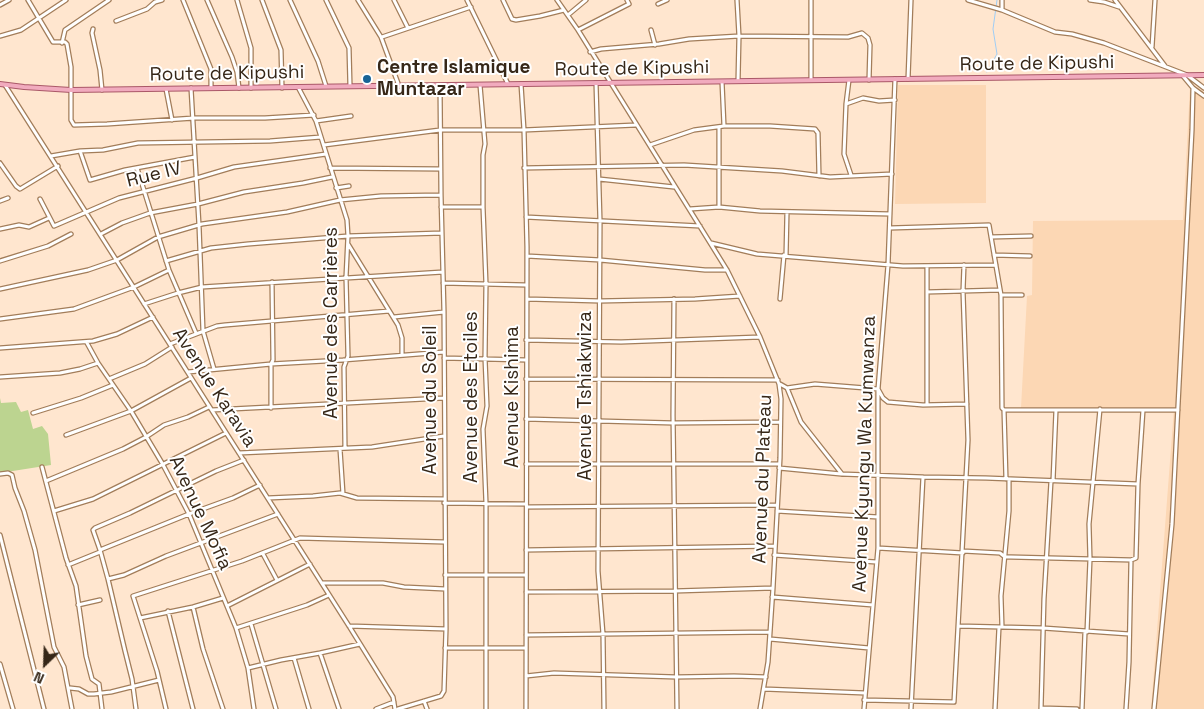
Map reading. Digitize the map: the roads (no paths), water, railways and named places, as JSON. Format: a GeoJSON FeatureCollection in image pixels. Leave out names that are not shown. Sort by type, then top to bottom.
{"type":"FeatureCollection","features":[{"type":"Feature","properties":{"kind":"main road","name":"Route de Kipushi"},"geometry":{"type":"LineString","coordinates":[[3,84],[71,90],[102,90],[1204,75]]}},
{"type":"Feature","properties":{"kind":"street"},"geometry":{"type":"LineString","coordinates":[[0,5],[9,0]]}},
{"type":"Feature","properties":{"kind":"street"},"geometry":{"type":"LineString","coordinates":[[28,0],[53,42],[67,44],[71,67],[71,120],[76,126],[194,118],[265,118],[314,115]]}},
{"type":"Feature","properties":{"kind":"street"},"geometry":{"type":"LineString","coordinates":[[0,36],[14,33],[40,19],[66,0]]}},
{"type":"Feature","properties":{"kind":"street"},"geometry":{"type":"LineString","coordinates":[[62,43],[65,30],[109,0]]}},
{"type":"Feature","properties":{"kind":"street"},"geometry":{"type":"LineString","coordinates":[[116,21],[146,9],[162,0]]}},
{"type":"Feature","properties":{"kind":"street"},"geometry":{"type":"LineString","coordinates":[[182,0],[211,69],[211,88]]}},
{"type":"Feature","properties":{"kind":"street"},"geometry":{"type":"LineString","coordinates":[[207,0],[232,57],[237,72],[239,88]]}},
{"type":"Feature","properties":{"kind":"street"},"geometry":{"type":"LineString","coordinates":[[237,0],[251,48],[251,88]]}},
{"type":"Feature","properties":{"kind":"street"},"geometry":{"type":"LineString","coordinates":[[262,0],[281,50],[282,88]]}},
{"type":"Feature","properties":{"kind":"street"},"geometry":{"type":"LineString","coordinates":[[290,0],[318,61],[326,86]]}},
{"type":"Feature","properties":{"kind":"street"},"geometry":{"type":"LineString","coordinates":[[326,0],[349,48],[350,86]]}},
{"type":"Feature","properties":{"kind":"street"},"geometry":{"type":"LineString","coordinates":[[358,0],[382,37],[399,86]]}},
{"type":"Feature","properties":{"kind":"street"},"geometry":{"type":"LineString","coordinates":[[394,0],[408,28]]}},
{"type":"Feature","properties":{"kind":"street"},"geometry":{"type":"LineString","coordinates":[[467,0],[508,84]]}},
{"type":"Feature","properties":{"kind":"street"},"geometry":{"type":"LineString","coordinates":[[503,0],[512,19],[516,20],[564,10]]}},
{"type":"Feature","properties":{"kind":"street","name":"Avenue du Plateau"},"geometry":{"type":"LineString","coordinates":[[557,0],[578,30],[727,270],[760,337],[778,382],[781,399],[778,505],[770,640],[760,709]]}},
{"type":"Feature","properties":{"kind":"street"},"geometry":{"type":"LineString","coordinates":[[568,15],[586,0]]}},
{"type":"Feature","properties":{"kind":"street"},"geometry":{"type":"LineString","coordinates":[[578,30],[630,4],[627,0]]}},
{"type":"Feature","properties":{"kind":"street"},"geometry":{"type":"LineString","coordinates":[[658,4],[667,0]]}},
{"type":"Feature","properties":{"kind":"street"},"geometry":{"type":"LineString","coordinates":[[737,0],[739,36],[738,82]]}},
{"type":"Feature","properties":{"kind":"street"},"geometry":{"type":"LineString","coordinates":[[811,0],[811,81]]}},
{"type":"Feature","properties":{"kind":"street"},"geometry":{"type":"LineString","coordinates":[[908,79],[912,0]]}},
{"type":"Feature","properties":{"kind":"street"},"geometry":{"type":"LineString","coordinates":[[968,0],[1002,10],[1055,32],[1072,34],[1104,43],[1165,66],[1204,88]]}},
{"type":"Feature","properties":{"kind":"street"},"geometry":{"type":"LineString","coordinates":[[1002,0],[1002,10]]}},
{"type":"Feature","properties":{"kind":"street"},"geometry":{"type":"LineString","coordinates":[[1090,0],[1104,2],[1120,8]]}},
{"type":"Feature","properties":{"kind":"street"},"geometry":{"type":"LineString","coordinates":[[1115,0],[1165,66]]}},
{"type":"Feature","properties":{"kind":"street"},"geometry":{"type":"LineString","coordinates":[[1152,47],[1155,0]]}},
{"type":"Feature","properties":{"kind":"street"},"geometry":{"type":"LineString","coordinates":[[382,37],[471,7]]}},
{"type":"Feature","properties":{"kind":"street"},"geometry":{"type":"LineString","coordinates":[[93,29],[92,33],[102,90]]}},
{"type":"Feature","properties":{"kind":"street"},"geometry":{"type":"LineString","coordinates":[[652,30],[655,44]]}},
{"type":"Feature","properties":{"kind":"street"},"geometry":{"type":"LineString","coordinates":[[590,52],[689,39],[739,36],[848,37],[859,33],[865,34],[869,40],[869,80]]}},
{"type":"Feature","properties":{"kind":"street"},"geometry":{"type":"LineString","coordinates":[[1185,76],[1193,88],[1204,96]]}},
{"type":"Feature","properties":{"kind":"street","name":"Avenue Kyungu Wa Kumwanza"},"geometry":{"type":"LineString","coordinates":[[864,709],[878,548],[878,389],[888,265],[895,79]]}},
{"type":"Feature","properties":{"kind":"street"},"geometry":{"type":"LineString","coordinates":[[849,80],[844,154],[851,175]]}},
{"type":"Feature","properties":{"kind":"street"},"geometry":{"type":"LineString","coordinates":[[722,82],[724,126]]}},
{"type":"Feature","properties":{"kind":"street","name":"Avenue Karavia"},"geometry":{"type":"LineString","coordinates":[[3,84],[58,166],[295,540],[392,697],[396,709]]}},
{"type":"Feature","properties":{"kind":"street","name":"Avenue Kishima"},"geometry":{"type":"LineString","coordinates":[[521,84],[527,256],[526,709]]}},
{"type":"Feature","properties":{"kind":"street","name":"Avenue Tshiakwiza"},"geometry":{"type":"LineString","coordinates":[[596,84],[600,221],[599,550],[604,709]]}},
{"type":"Feature","properties":{"kind":"street","name":"Avenue des Etoiles"},"geometry":{"type":"LineString","coordinates":[[480,85],[484,130],[483,208],[486,284],[485,358],[487,406],[483,439],[486,503],[486,709]]}},
{"type":"Feature","properties":{"kind":"street","name":"Avenue du Soleil"},"geometry":{"type":"LineString","coordinates":[[396,709],[443,694],[446,589],[440,86]]}},
{"type":"Feature","properties":{"kind":"street","name":"Avenue des Carrières"},"geometry":{"type":"LineString","coordinates":[[298,87],[314,115],[346,220],[348,236],[346,277],[348,315],[347,360],[344,367],[345,448]]}},
{"type":"Feature","properties":{"kind":"street"},"geometry":{"type":"LineString","coordinates":[[166,88],[172,120]]}},
{"type":"Feature","properties":{"kind":"street"},"geometry":{"type":"LineString","coordinates":[[191,88],[197,178],[203,331],[214,369]]}},
{"type":"Feature","properties":{"kind":"street"},"geometry":{"type":"LineString","coordinates":[[1154,709],[1172,524],[1193,88]]}},
{"type":"Feature","properties":{"kind":"street"},"geometry":{"type":"LineString","coordinates":[[846,104],[863,98],[879,101],[895,100]]}},
{"type":"Feature","properties":{"kind":"street"},"geometry":{"type":"LineString","coordinates":[[316,121],[351,116]]}},
{"type":"Feature","properties":{"kind":"street"},"geometry":{"type":"LineString","coordinates":[[324,146],[440,130],[524,130],[636,125]]}},
{"type":"Feature","properties":{"kind":"street"},"geometry":{"type":"LineString","coordinates":[[650,145],[694,130],[724,126],[813,128],[818,132],[819,176]]}},
{"type":"Feature","properties":{"kind":"street"},"geometry":{"type":"LineString","coordinates":[[719,127],[719,207]]}},
{"type":"Feature","properties":{"kind":"street"},"geometry":{"type":"LineString","coordinates":[[51,156],[80,151],[103,150],[138,143],[270,141],[321,136]]}},
{"type":"Feature","properties":{"kind":"street"},"geometry":{"type":"LineString","coordinates":[[80,151],[90,180],[136,168],[195,157]]}},
{"type":"Feature","properties":{"kind":"street","name":"Rue IV"},"geometry":{"type":"LineString","coordinates":[[0,230],[19,225],[29,228],[50,218],[55,226],[112,200],[240,166],[326,154]]}},
{"type":"Feature","properties":{"kind":"street"},"geometry":{"type":"LineString","coordinates":[[0,163],[20,189],[58,166]]}},
{"type":"Feature","properties":{"kind":"street"},"geometry":{"type":"LineString","coordinates":[[524,168],[718,166],[830,177],[892,174]]}},
{"type":"Feature","properties":{"kind":"street"},"geometry":{"type":"LineString","coordinates":[[136,168],[169,270],[196,333]]}},
{"type":"Feature","properties":{"kind":"street"},"geometry":{"type":"LineString","coordinates":[[330,168],[440,169]]}},
{"type":"Feature","properties":{"kind":"street"},"geometry":{"type":"LineString","coordinates":[[101,234],[122,223],[150,213],[198,204],[244,192],[332,177]]}},
{"type":"Feature","properties":{"kind":"street"},"geometry":{"type":"LineString","coordinates":[[599,180],[675,187]]}},
{"type":"Feature","properties":{"kind":"street"},"geometry":{"type":"LineString","coordinates":[[336,188],[349,186]]}},
{"type":"Feature","properties":{"kind":"street"},"geometry":{"type":"LineString","coordinates":[[0,289],[81,272],[117,260],[158,237],[199,225],[287,212],[340,200],[381,196],[440,195]]}},
{"type":"Feature","properties":{"kind":"street"},"geometry":{"type":"LineString","coordinates":[[0,200],[8,198]]}},
{"type":"Feature","properties":{"kind":"street"},"geometry":{"type":"LineString","coordinates":[[40,199],[50,218]]}},
{"type":"Feature","properties":{"kind":"street"},"geometry":{"type":"LineString","coordinates":[[441,207],[483,208]]}},
{"type":"Feature","properties":{"kind":"street"},"geometry":{"type":"LineString","coordinates":[[690,209],[719,207],[787,212],[890,214]]}},
{"type":"Feature","properties":{"kind":"street"},"geometry":{"type":"LineString","coordinates":[[780,299],[785,256],[787,212]]}},
{"type":"Feature","properties":{"kind":"street"},"geometry":{"type":"LineString","coordinates":[[526,217],[700,226]]}},
{"type":"Feature","properties":{"kind":"street"},"geometry":{"type":"LineString","coordinates":[[890,228],[987,224],[989,226],[1001,295],[1002,408],[1004,410],[1009,512],[1001,596],[995,709]]}},
{"type":"Feature","properties":{"kind":"street"},"geometry":{"type":"LineString","coordinates":[[166,261],[200,251],[248,244],[348,236],[442,233]]}},
{"type":"Feature","properties":{"kind":"street"},"geometry":{"type":"LineString","coordinates":[[0,261],[48,246],[71,234]]}},
{"type":"Feature","properties":{"kind":"street"},"geometry":{"type":"LineString","coordinates":[[991,237],[1031,236]]}},
{"type":"Feature","properties":{"kind":"street"},"geometry":{"type":"LineString","coordinates":[[710,243],[756,254],[888,265],[996,265]]}},
{"type":"Feature","properties":{"kind":"street"},"geometry":{"type":"LineString","coordinates":[[348,244],[394,317],[400,332],[402,355]]}},
{"type":"Feature","properties":{"kind":"street"},"geometry":{"type":"LineString","coordinates":[[994,255],[1030,256]]}},
{"type":"Feature","properties":{"kind":"street"},"geometry":{"type":"LineString","coordinates":[[527,256],[600,260],[705,270],[727,270]]}},
{"type":"Feature","properties":{"kind":"street"},"geometry":{"type":"LineString","coordinates":[[954,709],[967,478],[968,404],[963,290],[964,265]]}},
{"type":"Feature","properties":{"kind":"street"},"geometry":{"type":"LineString","coordinates":[[927,266],[928,405]]}},
{"type":"Feature","properties":{"kind":"street"},"geometry":{"type":"LineString","coordinates":[[0,319],[74,309],[134,287],[169,270]]}},
{"type":"Feature","properties":{"kind":"street"},"geometry":{"type":"LineString","coordinates":[[144,304],[202,287],[443,272]]}},
{"type":"Feature","properties":{"kind":"street"},"geometry":{"type":"LineString","coordinates":[[271,408],[271,364],[273,360],[272,282]]}},
{"type":"Feature","properties":{"kind":"street"},"geometry":{"type":"LineString","coordinates":[[443,283],[526,285]]}},
{"type":"Feature","properties":{"kind":"street"},"geometry":{"type":"LineString","coordinates":[[927,292],[1000,290]]}},
{"type":"Feature","properties":{"kind":"street"},"geometry":{"type":"LineString","coordinates":[[1001,295],[1022,295]]}},
{"type":"Feature","properties":{"kind":"street"},"geometry":{"type":"LineString","coordinates":[[527,299],[600,301],[740,296]]}},
{"type":"Feature","properties":{"kind":"street"},"geometry":{"type":"LineString","coordinates":[[674,299],[673,464],[677,709]]}},
{"type":"Feature","properties":{"kind":"street"},"geometry":{"type":"LineString","coordinates":[[109,379],[144,364],[171,345],[196,333],[225,325],[389,311]]}},
{"type":"Feature","properties":{"kind":"street"},"geometry":{"type":"LineString","coordinates":[[394,317],[444,312]]}},
{"type":"Feature","properties":{"kind":"street"},"geometry":{"type":"LineString","coordinates":[[0,348],[87,342],[117,334],[153,317]]}},
{"type":"Feature","properties":{"kind":"street"},"geometry":{"type":"LineString","coordinates":[[526,340],[599,342],[760,337]]}},
{"type":"Feature","properties":{"kind":"street","name":"Avenue Mofia"},"geometry":{"type":"LineString","coordinates":[[87,342],[98,363],[131,411],[162,463],[189,514],[236,628],[248,668],[254,709]]}},
{"type":"Feature","properties":{"kind":"street"},"geometry":{"type":"LineString","coordinates":[[188,372],[271,364],[444,352]]}},
{"type":"Feature","properties":{"kind":"street"},"geometry":{"type":"LineString","coordinates":[[444,358],[526,360]]}},
{"type":"Feature","properties":{"kind":"street"},"geometry":{"type":"LineString","coordinates":[[0,377],[60,374],[80,370],[98,363]]}},
{"type":"Feature","properties":{"kind":"street"},"geometry":{"type":"LineString","coordinates":[[66,435],[131,411],[191,378]]}},
{"type":"Feature","properties":{"kind":"street"},"geometry":{"type":"LineString","coordinates":[[526,379],[778,382],[787,388],[801,422],[842,474]]}},
{"type":"Feature","properties":{"kind":"street"},"geometry":{"type":"LineString","coordinates":[[787,388],[815,384],[878,389],[883,398],[888,402],[928,405],[968,404]]}},
{"type":"Feature","properties":{"kind":"street"},"geometry":{"type":"LineString","coordinates":[[33,413],[81,398],[113,385]]}},
{"type":"Feature","properties":{"kind":"street"},"geometry":{"type":"LineString","coordinates":[[46,481],[123,449],[164,425],[210,408],[271,408],[444,398]]}},
{"type":"Feature","properties":{"kind":"street"},"geometry":{"type":"LineString","coordinates":[[1082,709],[1090,559],[1089,524],[1100,409]]}},
{"type":"Feature","properties":{"kind":"street"},"geometry":{"type":"LineString","coordinates":[[1004,410],[1178,410]]}},
{"type":"Feature","properties":{"kind":"street"},"geometry":{"type":"LineString","coordinates":[[1056,410],[1043,628],[1041,708],[1077,709]]}},
{"type":"Feature","properties":{"kind":"street"},"geometry":{"type":"LineString","coordinates":[[878,548],[1090,559],[1131,560],[1137,557],[1138,484],[1143,410]]}},
{"type":"Feature","properties":{"kind":"street"},"geometry":{"type":"LineString","coordinates":[[526,419],[673,423],[780,422]]}},
{"type":"Feature","properties":{"kind":"street"},"geometry":{"type":"LineString","coordinates":[[54,511],[93,499],[162,463],[226,433]]}},
{"type":"Feature","properties":{"kind":"street"},"geometry":{"type":"LineString","coordinates":[[239,453],[384,446],[444,436]]}},
{"type":"Feature","properties":{"kind":"street"},"geometry":{"type":"LineString","coordinates":[[340,448],[343,494]]}},
{"type":"Feature","properties":{"kind":"street"},"geometry":{"type":"LineString","coordinates":[[136,709],[108,579],[93,530],[216,471],[244,460]]}},
{"type":"Feature","properties":{"kind":"street"},"geometry":{"type":"LineString","coordinates":[[526,464],[779,466],[842,474],[878,476],[1138,484]]}},
{"type":"Feature","properties":{"kind":"street"},"geometry":{"type":"LineString","coordinates":[[42,467],[68,564],[76,586],[91,677],[99,684],[102,709]]}},
{"type":"Feature","properties":{"kind":"street"},"geometry":{"type":"LineString","coordinates":[[0,474],[11,473],[35,550],[54,647],[64,667],[70,688],[72,709]]}},
{"type":"Feature","properties":{"kind":"street"},"geometry":{"type":"LineString","coordinates":[[911,709],[924,478]]}},
{"type":"Feature","properties":{"kind":"street"},"geometry":{"type":"LineString","coordinates":[[68,564],[233,498],[260,485]]}},
{"type":"Feature","properties":{"kind":"street"},"geometry":{"type":"LineString","coordinates":[[268,498],[313,496],[331,493],[357,498],[526,506],[778,505]]}},
{"type":"Feature","properties":{"kind":"street"},"geometry":{"type":"LineString","coordinates":[[777,511],[878,517]]}},
{"type":"Feature","properties":{"kind":"street"},"geometry":{"type":"LineString","coordinates":[[108,579],[124,575],[166,556],[278,514]]}},
{"type":"Feature","properties":{"kind":"street"},"geometry":{"type":"LineString","coordinates":[[0,535],[44,709]]}},
{"type":"Feature","properties":{"kind":"street"},"geometry":{"type":"LineString","coordinates":[[166,709],[133,596],[263,554],[300,538],[444,542]]}},
{"type":"Feature","properties":{"kind":"street"},"geometry":{"type":"LineString","coordinates":[[526,550],[775,546]]}},
{"type":"Feature","properties":{"kind":"street"},"geometry":{"type":"LineString","coordinates":[[263,554],[278,580]]}},
{"type":"Feature","properties":{"kind":"street"},"geometry":{"type":"LineString","coordinates":[[774,555],[876,562]]}},
{"type":"Feature","properties":{"kind":"street"},"geometry":{"type":"LineString","coordinates":[[1126,709],[1129,679],[1131,560]]}},
{"type":"Feature","properties":{"kind":"street"},"geometry":{"type":"LineString","coordinates":[[227,606],[310,564]]}},
{"type":"Feature","properties":{"kind":"street"},"geometry":{"type":"LineString","coordinates":[[445,576],[526,575]]}},
{"type":"Feature","properties":{"kind":"street"},"geometry":{"type":"LineString","coordinates":[[322,583],[383,583],[446,589]]}},
{"type":"Feature","properties":{"kind":"street"},"geometry":{"type":"LineString","coordinates":[[526,592],[773,588]]}},
{"type":"Feature","properties":{"kind":"street"},"geometry":{"type":"LineString","coordinates":[[236,628],[307,605],[329,595]]}},
{"type":"Feature","properties":{"kind":"street"},"geometry":{"type":"LineString","coordinates":[[772,597],[873,605]]}},
{"type":"Feature","properties":{"kind":"street"},"geometry":{"type":"LineString","coordinates":[[140,618],[223,598]]}},
{"type":"Feature","properties":{"kind":"street"},"geometry":{"type":"LineString","coordinates":[[78,605],[100,600]]}},
{"type":"Feature","properties":{"kind":"street"},"geometry":{"type":"LineString","coordinates":[[192,607],[203,649],[223,709]]}},
{"type":"Feature","properties":{"kind":"street"},"geometry":{"type":"LineString","coordinates":[[168,611],[193,709]]}},
{"type":"Feature","properties":{"kind":"street"},"geometry":{"type":"LineString","coordinates":[[251,624],[276,709]]}},
{"type":"Feature","properties":{"kind":"street"},"geometry":{"type":"LineString","coordinates":[[349,626],[446,629]]}},
{"type":"Feature","properties":{"kind":"street"},"geometry":{"type":"LineString","coordinates":[[958,626],[1043,628],[1129,634]]}},
{"type":"Feature","properties":{"kind":"street"},"geometry":{"type":"LineString","coordinates":[[526,635],[770,632]]}},
{"type":"Feature","properties":{"kind":"street"},"geometry":{"type":"LineString","coordinates":[[770,640],[869,648]]}},
{"type":"Feature","properties":{"kind":"street"},"geometry":{"type":"LineString","coordinates":[[248,668],[360,644]]}},
{"type":"Feature","properties":{"kind":"street"},"geometry":{"type":"LineString","coordinates":[[445,648],[526,648]]}},
{"type":"Feature","properties":{"kind":"street"},"geometry":{"type":"LineString","coordinates":[[320,653],[339,709]]}},
{"type":"Feature","properties":{"kind":"street"},"geometry":{"type":"LineString","coordinates":[[294,658],[309,709]]}},
{"type":"Feature","properties":{"kind":"street"},"geometry":{"type":"LineString","coordinates":[[0,664],[13,709]]}},
{"type":"Feature","properties":{"kind":"street"},"geometry":{"type":"LineString","coordinates":[[526,676],[554,673],[676,678],[766,677]]}},
{"type":"Feature","properties":{"kind":"street"},"geometry":{"type":"LineString","coordinates":[[70,688],[79,689],[90,694],[100,694],[159,680]]}},
{"type":"Feature","properties":{"kind":"street"},"geometry":{"type":"LineString","coordinates":[[764,689],[865,693]]}},
{"type":"Feature","properties":{"kind":"street"},"geometry":{"type":"LineString","coordinates":[[864,700],[954,702]]}},
{"type":"Feature","properties":{"kind":"street"},"geometry":{"type":"LineString","coordinates":[[424,701],[427,709]]}},
{"type":"Feature","properties":{"kind":"street"},"geometry":{"type":"LineString","coordinates":[[376,709],[394,702]]}},
{"type":"Feature","properties":{"kind":"waterway"},"geometry":{"type":"LineString","coordinates":[[987,72],[997,54],[993,29],[997,0]]}},
{"type":"Feature","properties":{"kind":"place","name":"Centre Islamique Muntazar"},"geometry":{"type":"Point","coordinates":[367,79]}}]}
